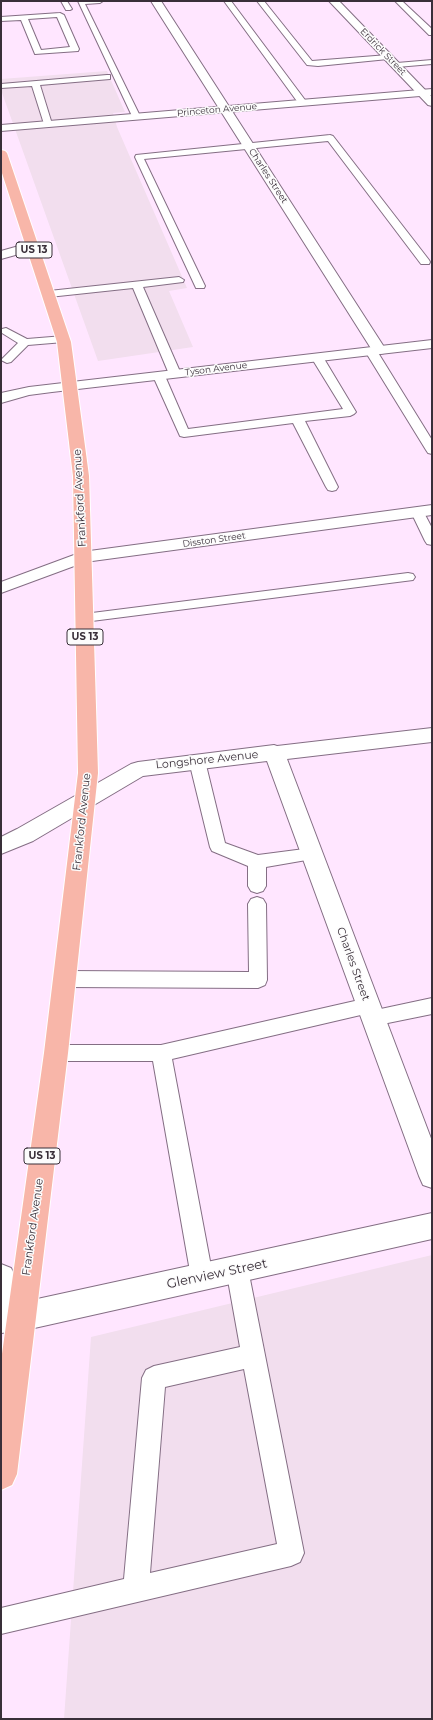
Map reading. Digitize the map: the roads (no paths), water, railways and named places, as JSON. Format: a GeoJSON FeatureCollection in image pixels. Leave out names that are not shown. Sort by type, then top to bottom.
{"type":"FeatureCollection","features":[{"type":"Feature","properties":{"kind":"main road","name":"Frankford Avenue"},"geometry":{"type":"LineString","coordinates":[[1,153],[64,339],[81,476],[88,773],[56,1053],[11,1318],[1,1474]]}},
{"type":"Feature","properties":{"kind":"street","name":"Charles Street"},"geometry":{"type":"LineString","coordinates":[[156,1],[249,146],[375,351]]}},
{"type":"Feature","properties":{"kind":"street","name":"Erdrick Street"},"geometry":{"type":"LineString","coordinates":[[334,1],[393,61],[427,92],[432,103]]}},
{"type":"Feature","properties":{"kind":"street","name":"Princeton Avenue"},"geometry":{"type":"LineString","coordinates":[[1,128],[427,92]]}},
{"type":"Feature","properties":{"kind":"street"},"geometry":{"type":"LineString","coordinates":[[1,255],[33,246]]}},
{"type":"Feature","properties":{"kind":"street","name":"Tyson Avenue"},"geometry":{"type":"LineString","coordinates":[[1,398],[28,391],[432,344]]}},
{"type":"Feature","properties":{"kind":"street","name":"Disston Street"},"geometry":{"type":"LineString","coordinates":[[1,588],[82,557],[424,511]]}},
{"type":"Feature","properties":{"kind":"street","name":"Longshore Avenue"},"geometry":{"type":"LineString","coordinates":[[1,846],[25,835],[138,769],[274,752],[432,735]]}},
{"type":"Feature","properties":{"kind":"street","name":"Charles Street"},"geometry":{"type":"LineString","coordinates":[[274,752],[432,1176]]}},
{"type":"Feature","properties":{"kind":"street","name":"Glenview Street"},"geometry":{"type":"LineString","coordinates":[[11,1318],[432,1226]]}},
{"type":"Feature","properties":{"kind":"street"},"geometry":{"type":"LineString","coordinates":[[1,1278],[11,1318]]}},
{"type":"Feature","properties":{"kind":"lane"},"geometry":{"type":"LineString","coordinates":[[64,1],[68,9]]}},
{"type":"Feature","properties":{"kind":"lane"},"geometry":{"type":"LineString","coordinates":[[100,1],[81,2],[136,116]]}},
{"type":"Feature","properties":{"kind":"lane"},"geometry":{"type":"LineString","coordinates":[[227,1],[302,102]]}},
{"type":"Feature","properties":{"kind":"lane"},"geometry":{"type":"LineString","coordinates":[[260,1],[310,63],[393,61],[432,62]]}},
{"type":"Feature","properties":{"kind":"lane"},"geometry":{"type":"LineString","coordinates":[[398,1],[432,33]]}},
{"type":"Feature","properties":{"kind":"lane"},"geometry":{"type":"LineString","coordinates":[[1,19],[60,15],[75,49],[38,52],[24,18]]}},
{"type":"Feature","properties":{"kind":"lane"},"geometry":{"type":"LineString","coordinates":[[311,70],[393,61]]}},
{"type":"Feature","properties":{"kind":"lane"},"geometry":{"type":"LineString","coordinates":[[1,86],[107,77]]}},
{"type":"Feature","properties":{"kind":"lane"},"geometry":{"type":"LineString","coordinates":[[35,84],[48,124]]}},
{"type":"Feature","properties":{"kind":"lane"},"geometry":{"type":"LineString","coordinates":[[200,286],[138,157],[330,138],[425,262]]}},
{"type":"Feature","properties":{"kind":"lane"},"geometry":{"type":"LineString","coordinates":[[49,294],[179,280]]}},
{"type":"Feature","properties":{"kind":"lane"},"geometry":{"type":"LineString","coordinates":[[137,285],[175,374]]}},
{"type":"Feature","properties":{"kind":"lane"},"geometry":{"type":"LineString","coordinates":[[6,335],[25,342],[64,339]]}},
{"type":"Feature","properties":{"kind":"lane"},"geometry":{"type":"LineString","coordinates":[[7,357],[25,342]]}},
{"type":"Feature","properties":{"kind":"lane"},"geometry":{"type":"LineString","coordinates":[[375,351],[432,450]]}},
{"type":"Feature","properties":{"kind":"lane"},"geometry":{"type":"LineString","coordinates":[[159,376],[184,433],[350,412],[317,358]]}},
{"type":"Feature","properties":{"kind":"lane"},"geometry":{"type":"LineString","coordinates":[[297,418],[332,487]]}},
{"type":"Feature","properties":{"kind":"lane"},"geometry":{"type":"LineString","coordinates":[[418,428],[432,426]]}},
{"type":"Feature","properties":{"kind":"lane"},"geometry":{"type":"LineString","coordinates":[[424,511],[432,540]]}},
{"type":"Feature","properties":{"kind":"lane"},"geometry":{"type":"LineString","coordinates":[[84,618],[408,577]]}},
{"type":"Feature","properties":{"kind":"lane"},"geometry":{"type":"LineString","coordinates":[[197,761],[218,847],[257,862],[312,854]]}},
{"type":"Feature","properties":{"kind":"lane"},"geometry":{"type":"LineString","coordinates":[[64,979],[258,980],[257,862]]}},
{"type":"Feature","properties":{"kind":"lane"},"geometry":{"type":"LineString","coordinates":[[56,1053],[161,1053],[371,1012],[432,1006]]}},
{"type":"Feature","properties":{"kind":"lane"},"geometry":{"type":"LineString","coordinates":[[161,1053],[202,1277]]}},
{"type":"Feature","properties":{"kind":"lane"},"geometry":{"type":"LineString","coordinates":[[1,1621],[291,1553],[237,1269]]}},
{"type":"Feature","properties":{"kind":"lane"},"geometry":{"type":"LineString","coordinates":[[136,1590],[154,1378],[254,1355]]}}]}
